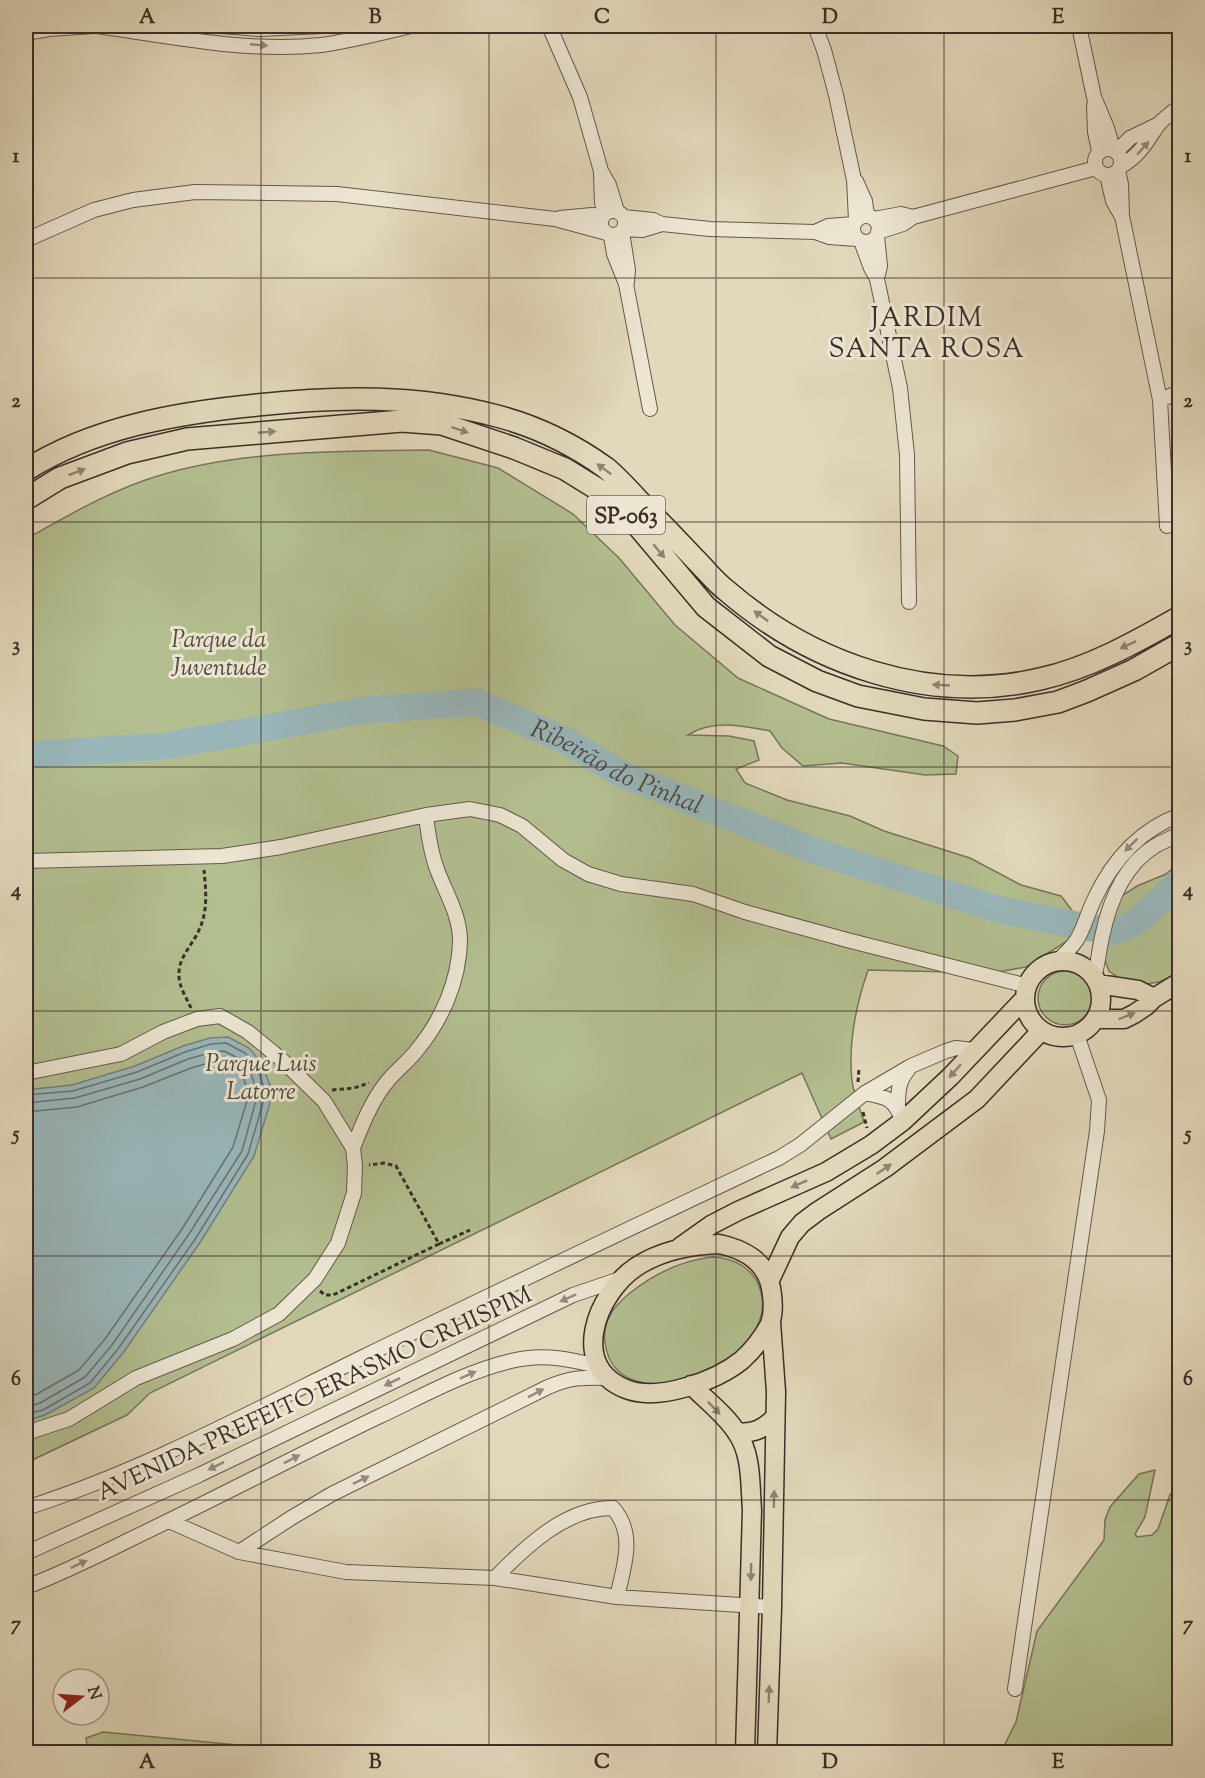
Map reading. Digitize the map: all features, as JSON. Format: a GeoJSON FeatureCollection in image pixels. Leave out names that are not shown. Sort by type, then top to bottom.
{"type":"FeatureCollection","features":[{"type":"Feature","properties":{"kind":"highway","name":"SP-063"},"geometry":{"type":"LineString","coordinates":[[26,470],[43,459],[90,438],[139,423],[216,409],[301,400],[368,398],[424,401],[499,416],[560,440],[608,470],[726,591],[785,634],[828,657],[880,676],[930,684],[988,687],[1040,679],[1081,667],[1147,636],[1179,617]]}},
{"type":"Feature","properties":{"kind":"highway","name":"SP-063"},"geometry":{"type":"LineString","coordinates":[[26,499],[60,478],[127,453],[187,439],[402,421],[442,424],[514,448],[565,469],[599,490],[637,525],[706,607],[769,656],[818,681],[858,696],[924,709],[977,713],[1015,710],[1058,702],[1088,691],[1134,670],[1179,644]]}},
{"type":"Feature","properties":{"kind":"main road"},"geometry":{"type":"LineString","coordinates":[[676,1250],[720,1220],[826,1172],[871,1145],[900,1114],[951,1076],[1026,992],[1034,975],[1044,966],[1069,961],[1081,965],[1096,981],[1101,995],[1101,1008],[1088,1029],[1065,1038],[1053,1036],[1041,1031],[1027,1011],[1026,992]]}},
{"type":"Feature","properties":{"kind":"main road"},"geometry":{"type":"LineString","coordinates":[[1096,981],[1138,990],[1154,998]]}},
{"type":"Feature","properties":{"kind":"main road"},"geometry":{"type":"LineString","coordinates":[[1096,1019],[1124,1019],[1146,1006],[1179,981]]}},
{"type":"Feature","properties":{"kind":"main road"},"geometry":{"type":"LineString","coordinates":[[770,1280],[790,1237],[802,1223],[885,1168],[977,1099],[1041,1031]]}},
{"type":"Feature","properties":{"kind":"main road"},"geometry":{"type":"LineString","coordinates":[[767,1752],[775,1417],[775,1367],[771,1322],[773,1305],[770,1280],[764,1269],[752,1257],[738,1248],[719,1244],[695,1245],[676,1250],[637,1266],[623,1278],[609,1293],[598,1313],[594,1335],[594,1352],[605,1372],[626,1389],[649,1394],[668,1392],[691,1385],[740,1362],[758,1342],[771,1322]]}},
{"type":"Feature","properties":{"kind":"main road"},"geometry":{"type":"LineString","coordinates":[[691,1385],[737,1432],[749,1470],[752,1510],[745,1752]]}},
{"type":"Feature","properties":{"kind":"main road"},"geometry":{"type":"LineString","coordinates":[[737,1432],[746,1433],[758,1430],[775,1417]]}},
{"type":"Feature","properties":{"kind":"street"},"geometry":{"type":"LineString","coordinates":[[26,33],[95,26],[215,42],[272,46],[321,45],[411,26]]}},
{"type":"Feature","properties":{"kind":"street"},"geometry":{"type":"LineString","coordinates":[[222,26],[259,29],[321,26]]}},
{"type":"Feature","properties":{"kind":"street"},"geometry":{"type":"LineString","coordinates":[[26,240],[94,210],[133,200],[195,192],[337,194],[555,219],[585,215],[642,230],[662,224],[710,229],[815,232],[829,237],[870,242],[865,201],[854,180],[836,94],[815,26]]}},
{"type":"Feature","properties":{"kind":"street"},"geometry":{"type":"LineString","coordinates":[[1079,26],[1094,97],[1107,128],[1109,151]]}},
{"type":"Feature","properties":{"kind":"street"},"geometry":{"type":"LineString","coordinates":[[550,27],[580,97],[601,171],[609,185],[614,223],[628,270],[626,284],[650,409]]}},
{"type":"Feature","properties":{"kind":"street"},"geometry":{"type":"LineString","coordinates":[[1167,526],[1160,400],[1122,216],[1113,201],[1110,170],[1095,159],[1159,124],[1179,106]]}},
{"type":"Feature","properties":{"kind":"street"},"geometry":{"type":"LineString","coordinates":[[815,232],[828,226],[903,224],[913,217],[1110,170],[1137,155],[1149,142],[1159,124]]}},
{"type":"Feature","properties":{"kind":"street"},"geometry":{"type":"LineString","coordinates":[[1109,151],[1121,159],[1110,170]]}},
{"type":"Feature","properties":{"kind":"street"},"geometry":{"type":"LineString","coordinates":[[868,225],[853,232],[877,279],[900,388],[907,455],[909,602]]}},
{"type":"Feature","properties":{"kind":"street"},"geometry":{"type":"LineString","coordinates":[[868,225],[880,266],[877,279]]}},
{"type":"Feature","properties":{"kind":"street"},"geometry":{"type":"LineString","coordinates":[[1160,400],[1179,392]]}},
{"type":"Feature","properties":{"kind":"street"},"geometry":{"type":"LineString","coordinates":[[26,861],[222,856],[281,847],[426,814],[470,809],[500,814],[522,826],[563,860],[588,874],[621,884],[693,894],[745,912],[1026,992]]}},
{"type":"Feature","properties":{"kind":"street"},"geometry":{"type":"LineString","coordinates":[[353,1148],[370,1106],[394,1075],[417,1051],[436,1024],[447,1003],[456,969],[460,941],[458,920],[438,872],[429,839],[426,814]]}},
{"type":"Feature","properties":{"kind":"street"},"geometry":{"type":"LineString","coordinates":[[1056,962],[1080,937],[1093,902],[1106,877],[1127,848],[1144,833],[1165,820],[1179,815]]}},
{"type":"Feature","properties":{"kind":"street"},"geometry":{"type":"LineString","coordinates":[[1096,981],[1108,912],[1119,886],[1134,864],[1153,847],[1179,834]]}},
{"type":"Feature","properties":{"kind":"street"},"geometry":{"type":"LineString","coordinates":[[26,1073],[121,1054],[163,1032],[197,1019],[220,1016],[248,1032],[281,1059],[324,1101],[353,1148],[355,1166],[354,1192],[338,1243],[310,1284],[279,1314],[233,1339],[136,1378],[69,1419],[26,1433]]}},
{"type":"Feature","properties":{"kind":"street"},"geometry":{"type":"LineString","coordinates":[[1015,1689],[1097,1131],[1099,1100],[1077,1035]]}},
{"type":"Feature","properties":{"kind":"street"},"geometry":{"type":"LineString","coordinates":[[26,1508],[122,1472],[181,1446],[484,1298],[779,1158],[800,1145],[866,1093],[911,1066],[956,1048],[974,1050]]}},
{"type":"Feature","properties":{"kind":"street"},"geometry":{"type":"LineString","coordinates":[[900,1114],[898,1088],[901,1079],[911,1066]]}},
{"type":"Feature","properties":{"kind":"street"},"geometry":{"type":"LineString","coordinates":[[866,1093],[888,1098],[900,1114]]}},
{"type":"Feature","properties":{"kind":"street","name":"AVENIDA PREFEITO ERASMO CRHISPIM"},"geometry":{"type":"LineString","coordinates":[[26,1553],[199,1475],[573,1295],[623,1278]]}},
{"type":"Feature","properties":{"kind":"street","name":"AVENIDA PREFEITO ERASMO CRHISPIM"},"geometry":{"type":"LineString","coordinates":[[26,1587],[52,1577],[169,1521],[318,1445],[475,1371],[513,1360],[543,1356],[567,1358],[605,1372]]}},
{"type":"Feature","properties":{"kind":"street"},"geometry":{"type":"LineString","coordinates":[[239,1552],[332,1494],[548,1387],[567,1379],[605,1372]]}},
{"type":"Feature","properties":{"kind":"street"},"geometry":{"type":"LineString","coordinates":[[495,1578],[536,1538],[591,1510],[613,1508],[624,1524],[627,1538],[627,1552],[617,1597]]}},
{"type":"Feature","properties":{"kind":"street"},"geometry":{"type":"LineString","coordinates":[[169,1521],[239,1552],[346,1572],[495,1578],[617,1597],[772,1607]]}},
{"type":"Feature","properties":{"kind":"path"},"geometry":{"type":"LineString","coordinates":[[197,1019],[181,986],[179,973],[181,962],[199,930],[206,909],[203,856]]}},
{"type":"Feature","properties":{"kind":"path"},"geometry":{"type":"LineString","coordinates":[[308,1085],[335,1090],[354,1089],[394,1075]]}},
{"type":"Feature","properties":{"kind":"path"},"geometry":{"type":"LineString","coordinates":[[355,1166],[384,1163],[396,1166],[438,1244]]}},
{"type":"Feature","properties":{"kind":"path"},"geometry":{"type":"LineString","coordinates":[[310,1284],[325,1295],[333,1295],[470,1230]]}},
{"type":"Feature","properties":{"kind":"green space"},"geometry":{"type":"Polygon","coordinates":[[[429,450],[498,468],[573,514],[619,558],[675,625],[738,678],[829,719],[943,746],[958,756],[956,774],[925,775],[842,763],[803,766],[782,748],[770,731],[718,725],[688,735],[729,736],[754,741],[759,760],[736,769],[745,783],[787,800],[850,816],[884,831],[970,858],[1021,885],[1061,896],[1074,913],[1072,938],[1026,967],[991,973],[868,970],[857,1011],[851,1053],[853,1086],[864,1122],[831,1139],[802,1073],[150,1393],[127,1415],[26,1463],[26,539],[92,503],[126,488],[161,475],[193,467],[259,456],[429,450]]]}},
{"type":"Feature","properties":{"kind":"green space"},"geometry":{"type":"Polygon","coordinates":[[[1179,863],[1179,973],[1159,982],[1139,985],[1123,981],[1109,971],[1105,960],[1105,947],[1120,897],[1137,886],[1166,874],[1179,863]]]}},
{"type":"Feature","properties":{"kind":"green space"},"geometry":{"type":"Polygon","coordinates":[[[1065,971],[1075,973],[1084,979],[1090,988],[1092,998],[1090,1008],[1084,1017],[1075,1023],[1065,1025],[1055,1023],[1046,1017],[1040,1008],[1038,998],[1040,988],[1046,979],[1055,973],[1065,971]]]}},
{"type":"Feature","properties":{"kind":"green space"},"geometry":{"type":"Polygon","coordinates":[[[713,1257],[736,1262],[743,1266],[758,1284],[761,1292],[760,1318],[746,1342],[723,1362],[695,1376],[665,1383],[637,1381],[616,1368],[605,1343],[605,1328],[610,1315],[619,1303],[639,1286],[669,1269],[690,1261],[713,1257]]]}},
{"type":"Feature","properties":{"kind":"green space"},"geometry":{"type":"Polygon","coordinates":[[[1155,1470],[1145,1517],[1135,1534],[1137,1537],[1152,1535],[1158,1529],[1170,1495],[1179,1485],[1179,1752],[1001,1752],[1016,1722],[1037,1631],[1104,1540],[1105,1520],[1110,1507],[1139,1474],[1155,1470]]]}},
{"type":"Feature","properties":{"kind":"green space"},"geometry":{"type":"Polygon","coordinates":[[[103,1732],[280,1749],[281,1752],[88,1752],[86,1738],[103,1732]]]}},
{"type":"Feature","properties":{"kind":"water"},"geometry":{"type":"Polygon","coordinates":[[[228,1037],[249,1048],[261,1062],[273,1093],[254,1156],[201,1241],[123,1353],[94,1388],[45,1415],[26,1421],[26,1090],[72,1085],[135,1066],[183,1046],[210,1038],[228,1037]]]}},
{"type":"Feature","properties":{"kind":"waterway","name":"Ribeirão do Pinhal"},"geometry":{"type":"LineString","coordinates":[[26,755],[165,746],[365,710],[476,702],[565,740],[622,774],[813,850],[1001,910],[1112,932],[1140,918],[1180,882]]}},
{"type":"Feature","properties":{"kind":"district","name":"JARDIM SANTA ROSA"},"geometry":{"type":"Point","coordinates":[927,332]}},
{"type":"Feature","properties":{"kind":"park label","name":"Parque da Juventude"},"geometry":{"type":"Point","coordinates":[219,653]}},
{"type":"Feature","properties":{"kind":"park label","name":"Parque Luis Latorre"},"geometry":{"type":"Point","coordinates":[261,1077]}}]}
